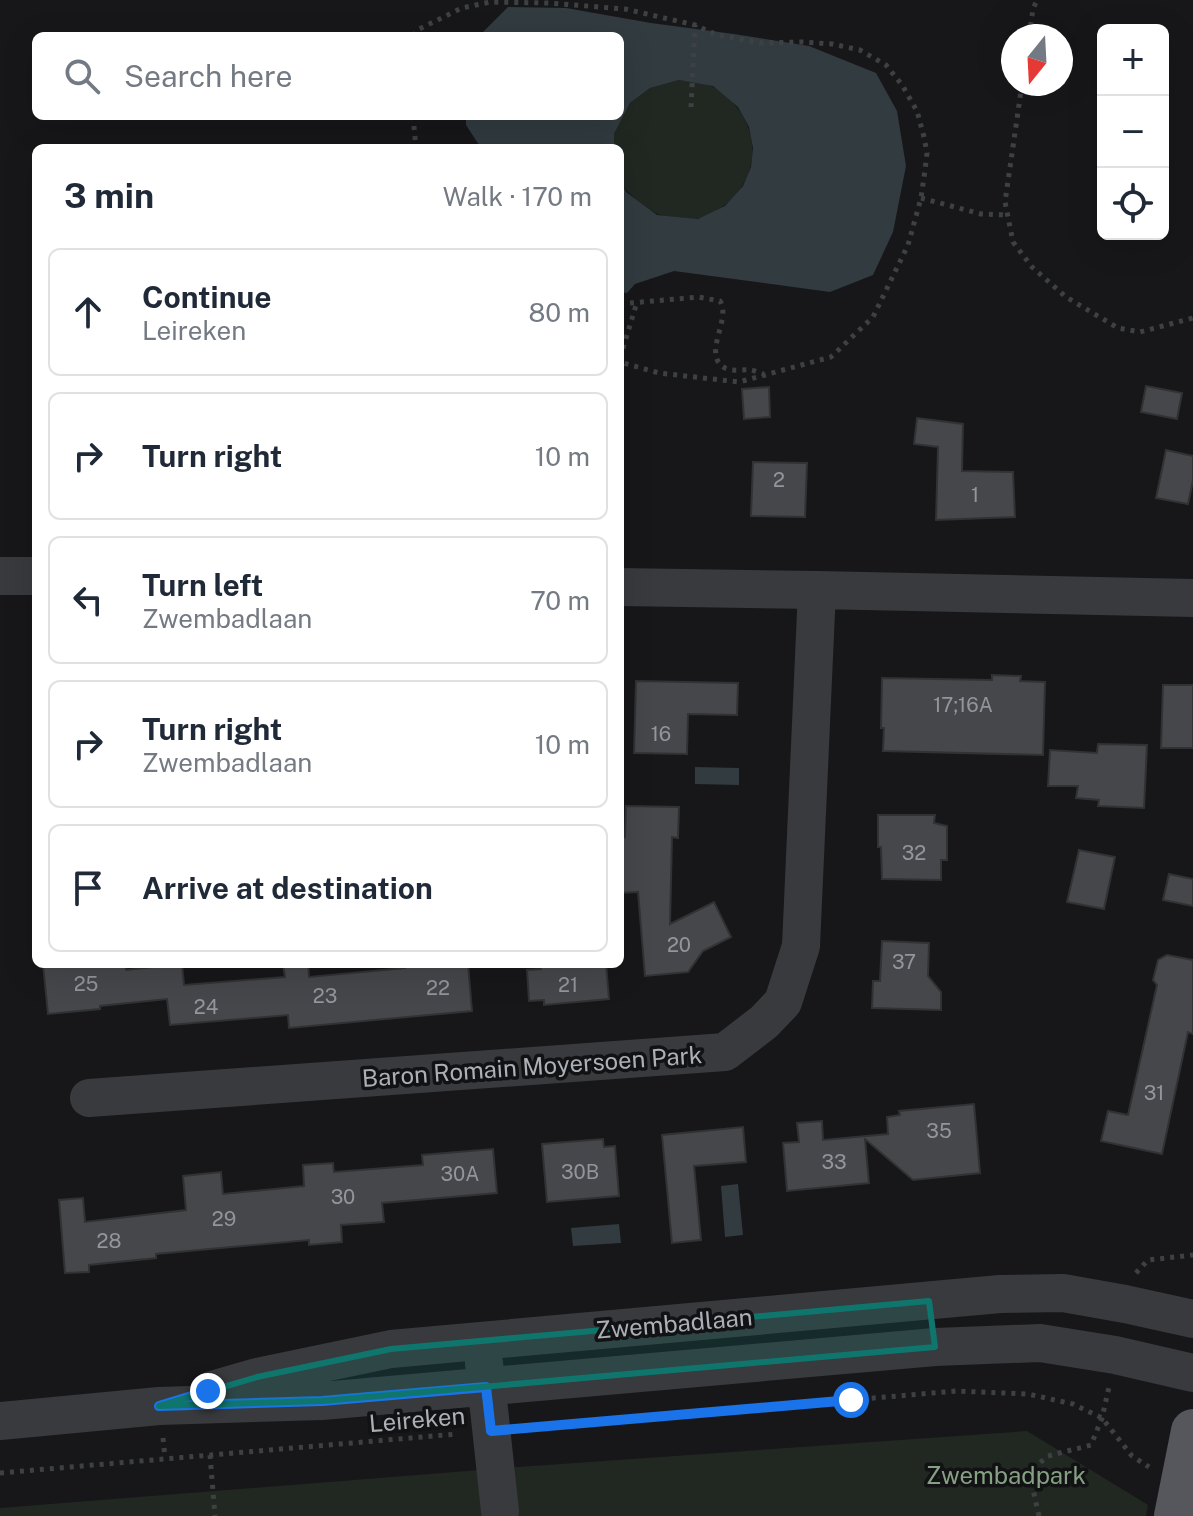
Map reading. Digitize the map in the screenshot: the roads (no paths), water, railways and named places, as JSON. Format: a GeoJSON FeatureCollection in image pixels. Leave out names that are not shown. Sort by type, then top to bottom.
{"type":"FeatureCollection","features":[{"type":"Feature","properties":{"kind":"main road"},"geometry":{"type":"LineString","coordinates":[[1180,1497],[1193,1431]]}},
{"type":"Feature","properties":{"kind":"street"},"geometry":{"type":"LineString","coordinates":[[0,576],[32,576]]}},
{"type":"Feature","properties":{"kind":"street"},"geometry":{"type":"LineString","coordinates":[[624,587],[1193,598]]}},
{"type":"Feature","properties":{"kind":"street","name":"Baron Romain Moyersoen Park"},"geometry":{"type":"LineString","coordinates":[[89,1098],[725,1052],[764,1022],[783,1002],[801,946],[817,590]]}},
{"type":"Feature","properties":{"kind":"street","name":"Zwembadlaan"},"geometry":{"type":"LineString","coordinates":[[159,1406],[257,1377],[391,1349],[1000,1294],[1063,1293],[1193,1319]]}},
{"type":"Feature","properties":{"kind":"street"},"geometry":{"type":"LineString","coordinates":[[929,1301],[935,1347]]}},
{"type":"Feature","properties":{"kind":"street"},"geometry":{"type":"LineString","coordinates":[[500,1511],[484,1357],[676,1338],[697,1321]]}},
{"type":"Feature","properties":{"kind":"street","name":"Zwembadlaan"},"geometry":{"type":"LineString","coordinates":[[0,1421],[159,1406],[322,1401],[935,1347],[1040,1343],[1115,1355],[1193,1373]]}},
{"type":"Feature","properties":{"kind":"park label","name":"Zwembadpark"},"geometry":{"type":"Point","coordinates":[1006,1475]}}]}
